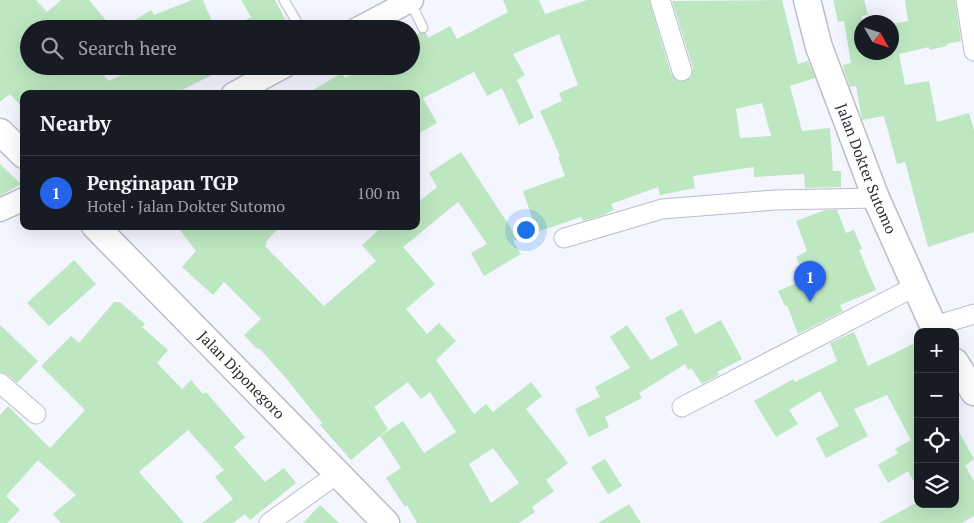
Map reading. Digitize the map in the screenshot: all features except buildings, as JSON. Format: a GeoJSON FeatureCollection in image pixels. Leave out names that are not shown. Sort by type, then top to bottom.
{"type":"FeatureCollection","features":[{"type":"Feature","properties":{"kind":"main road","name":"Jalan Dokter Sutomo"},"geometry":{"type":"LineString","coordinates":[[807,0],[819,47],[876,198],[935,328]]}},
{"type":"Feature","properties":{"kind":"main road"},"geometry":{"type":"LineString","coordinates":[[0,132],[20,151]]}},
{"type":"Feature","properties":{"kind":"main road","name":"Jalan Diponegoro"},"geometry":{"type":"LineString","coordinates":[[100,230],[386,523]]}},
{"type":"Feature","properties":{"kind":"main road"},"geometry":{"type":"LineString","coordinates":[[959,368],[974,392]]}},
{"type":"Feature","properties":{"kind":"street"},"geometry":{"type":"LineString","coordinates":[[374,20],[411,0]]}},
{"type":"Feature","properties":{"kind":"street"},"geometry":{"type":"LineString","coordinates":[[660,0],[682,71]]}},
{"type":"Feature","properties":{"kind":"street"},"geometry":{"type":"LineString","coordinates":[[966,0],[974,51]]}},
{"type":"Feature","properties":{"kind":"street"},"geometry":{"type":"LineString","coordinates":[[240,90],[268,75]]}},
{"type":"Feature","properties":{"kind":"street"},"geometry":{"type":"LineString","coordinates":[[564,238],[662,209],[774,200],[876,198]]}},
{"type":"Feature","properties":{"kind":"street"},"geometry":{"type":"LineString","coordinates":[[0,210],[20,201]]}},
{"type":"Feature","properties":{"kind":"street"},"geometry":{"type":"LineString","coordinates":[[682,407],[916,286]]}},
{"type":"Feature","properties":{"kind":"street"},"geometry":{"type":"LineString","coordinates":[[938,328],[974,314]]}},
{"type":"Feature","properties":{"kind":"street"},"geometry":{"type":"LineString","coordinates":[[0,383],[36,414]]}},
{"type":"Feature","properties":{"kind":"street"},"geometry":{"type":"LineString","coordinates":[[269,523],[337,474]]}},
{"type":"Feature","properties":{"kind":"lane"},"geometry":{"type":"LineString","coordinates":[[284,0],[296,20]]}},
{"type":"Feature","properties":{"kind":"lane"},"geometry":{"type":"LineString","coordinates":[[411,0],[424,28]]}},
{"type":"Feature","properties":{"kind":"place","name":"Penginapan TGP"},"geometry":{"type":"Point","coordinates":[810,302]}}]}
